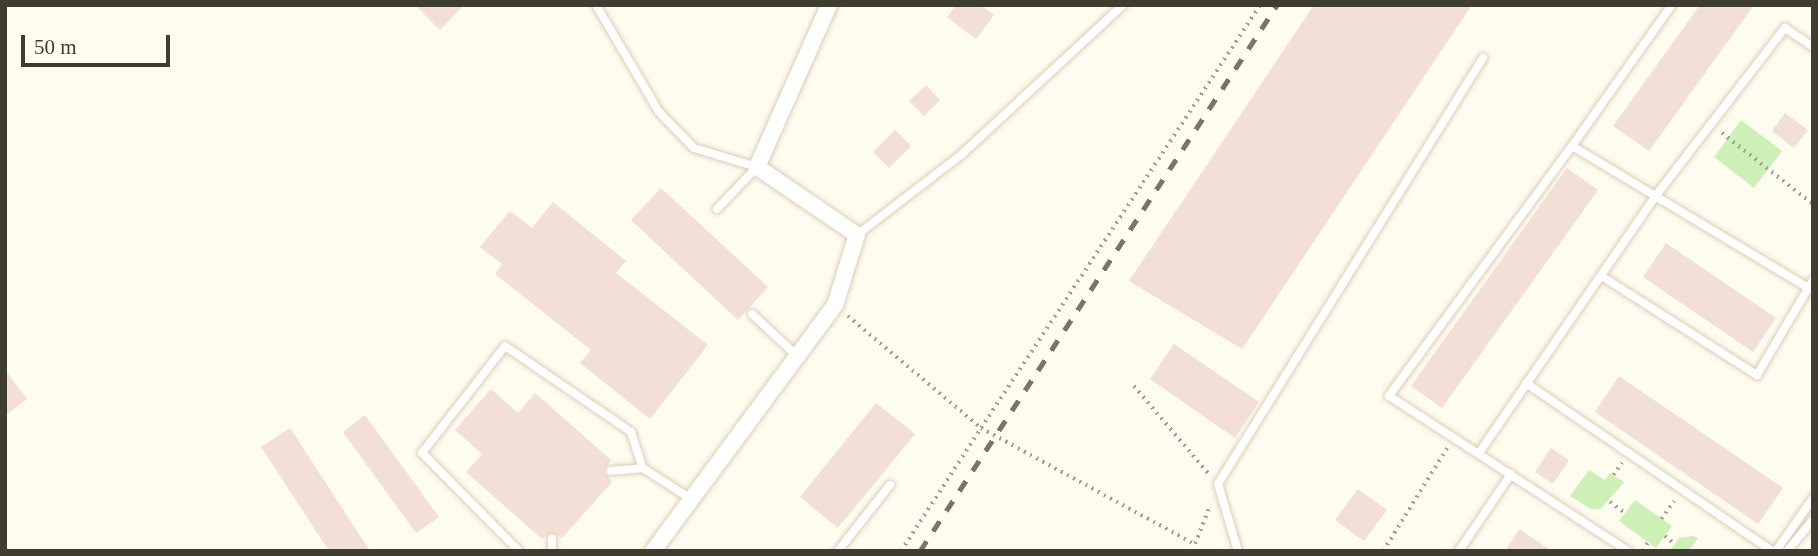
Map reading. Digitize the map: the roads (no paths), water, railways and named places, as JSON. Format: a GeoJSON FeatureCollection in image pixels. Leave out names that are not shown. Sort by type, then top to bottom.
{"type":"FeatureCollection","features":[{"type":"Feature","properties":{"kind":"street"},"geometry":{"type":"LineString","coordinates":[[653,551],[835,304],[857,234],[757,167],[829,5]]}},
{"type":"Feature","properties":{"kind":"lane"},"geometry":{"type":"LineString","coordinates":[[596,5],[659,112],[694,148],[757,167],[717,209]]}},
{"type":"Feature","properties":{"kind":"lane"},"geometry":{"type":"LineString","coordinates":[[857,234],[962,154],[1123,5]]}},
{"type":"Feature","properties":{"kind":"lane"},"geometry":{"type":"LineString","coordinates":[[1628,551],[1389,396],[1672,5]]}},
{"type":"Feature","properties":{"kind":"lane"},"geometry":{"type":"LineString","coordinates":[[1479,453],[1603,277],[1654,198],[1785,28],[1813,47]]}},
{"type":"Feature","properties":{"kind":"lane"},"geometry":{"type":"LineString","coordinates":[[1238,551],[1218,484],[1483,58]]}},
{"type":"Feature","properties":{"kind":"lane"},"geometry":{"type":"LineString","coordinates":[[1572,146],[1654,198],[1811,290]]}},
{"type":"Feature","properties":{"kind":"lane"},"geometry":{"type":"LineString","coordinates":[[1603,277],[1757,375],[1811,290],[1813,280]]}},
{"type":"Feature","properties":{"kind":"lane"},"geometry":{"type":"LineString","coordinates":[[752,314],[797,356]]}},
{"type":"Feature","properties":{"kind":"lane"},"geometry":{"type":"LineString","coordinates":[[519,551],[422,453],[505,345],[631,432],[643,468]]}},
{"type":"Feature","properties":{"kind":"lane"},"geometry":{"type":"LineString","coordinates":[[1526,383],[1681,492],[1774,551],[1813,498]]}},
{"type":"Feature","properties":{"kind":"lane"},"geometry":{"type":"LineString","coordinates":[[611,471],[643,468],[691,499]]}},
{"type":"Feature","properties":{"kind":"lane"},"geometry":{"type":"LineString","coordinates":[[1459,551],[1511,474]]}},
{"type":"Feature","properties":{"kind":"lane"},"geometry":{"type":"LineString","coordinates":[[838,551],[890,485]]}},
{"type":"Feature","properties":{"kind":"lane"},"geometry":{"type":"LineString","coordinates":[[1787,551],[1813,520]]}},
{"type":"Feature","properties":{"kind":"lane"},"geometry":{"type":"LineString","coordinates":[[552,539],[552,551]]}},
{"type":"Feature","properties":{"kind":"railway"},"geometry":{"type":"LineString","coordinates":[[920,551],[1277,5]]}}]}
